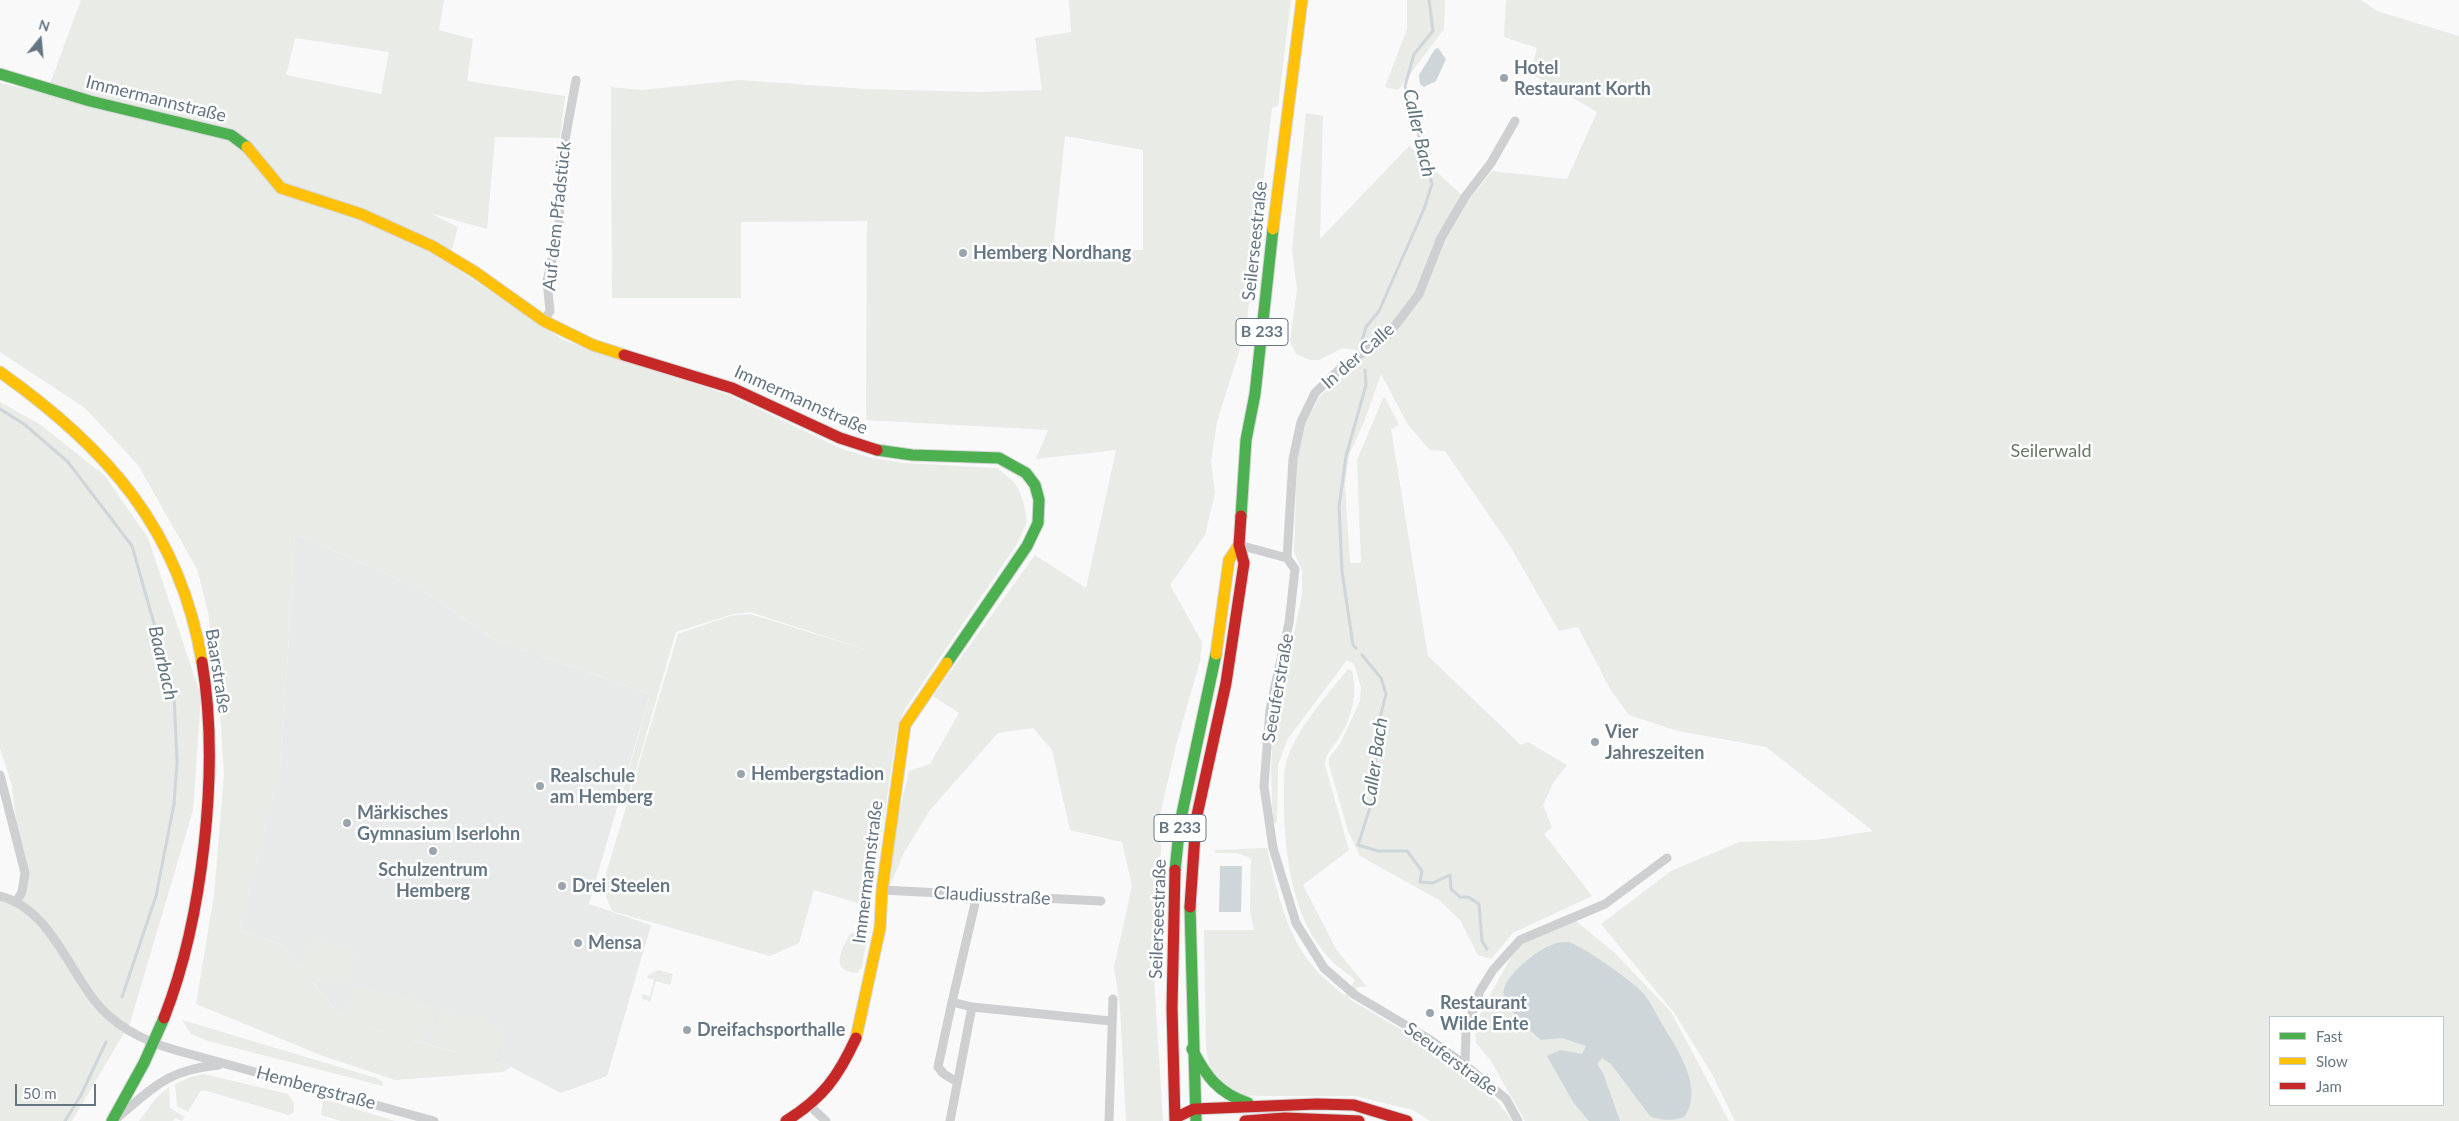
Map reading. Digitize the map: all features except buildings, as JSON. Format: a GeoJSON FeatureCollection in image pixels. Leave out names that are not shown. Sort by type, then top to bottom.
{"type":"FeatureCollection","features":[{"type":"Feature","properties":{"kind":"main road","name":"Seilerseestraße"},"geometry":{"type":"LineString","coordinates":[[1196,1121],[1192,1049],[1190,927],[1196,820],[1226,683],[1243,571],[1244,563],[1239,545],[1246,440],[1255,394],[1282,148],[1302,0]]}},
{"type":"Feature","properties":{"kind":"main road","name":"Immermannstraße"},"geometry":{"type":"LineString","coordinates":[[0,74],[90,101],[231,136],[251,150],[281,188],[361,214],[432,246],[475,272],[544,321],[593,345],[732,388],[854,444],[904,455],[999,458],[1026,473],[1035,484],[1040,500],[1038,523],[1027,546],[905,725],[882,890],[880,928],[859,1032],[846,1062],[810,1106],[786,1121]]}},
{"type":"Feature","properties":{"kind":"main road","name":"Baarstraße"},"geometry":{"type":"LineString","coordinates":[[0,372],[62,416],[84,437],[135,498],[152,523],[179,579],[189,605],[205,675],[209,728],[208,811],[199,886],[183,959],[154,1044],[113,1121]]}},
{"type":"Feature","properties":{"kind":"main road","name":"Seilerseestraße"},"geometry":{"type":"LineString","coordinates":[[1178,1120],[1172,1026],[1174,891],[1179,833],[1220,636],[1229,560],[1239,545]]}},
{"type":"Feature","properties":{"kind":"main road"},"geometry":{"type":"LineString","coordinates":[[1192,1049],[1209,1080],[1220,1092],[1231,1099],[1255,1105]]}},
{"type":"Feature","properties":{"kind":"main road"},"geometry":{"type":"LineString","coordinates":[[1178,1120],[1194,1109],[1255,1105],[1354,1106],[1407,1121]]}},
{"type":"Feature","properties":{"kind":"main road"},"geometry":{"type":"LineString","coordinates":[[1245,1121],[1359,1121]]}},
{"type":"Feature","properties":{"kind":"street","name":"Auf dem Pfadstück"},"geometry":{"type":"LineString","coordinates":[[544,321],[550,311],[548,281],[559,230],[561,162],[576,80]]}},
{"type":"Feature","properties":{"kind":"street","name":"In der Calle"},"geometry":{"type":"LineString","coordinates":[[1287,558],[1292,459],[1301,422],[1315,393],[1342,367],[1388,335],[1419,294],[1441,238],[1465,197],[1491,163],[1515,121]]}},
{"type":"Feature","properties":{"kind":"street"},"geometry":{"type":"LineString","coordinates":[[1239,545],[1287,558]]}},
{"type":"Feature","properties":{"kind":"street","name":"Seeuferstraße"},"geometry":{"type":"LineString","coordinates":[[1287,558],[1295,569],[1289,623],[1270,709],[1264,786],[1273,848],[1296,922],[1324,968],[1355,995],[1428,1039],[1465,1065],[1506,1099],[1518,1121]]}},
{"type":"Feature","properties":{"kind":"street"},"geometry":{"type":"LineString","coordinates":[[0,775],[25,873],[22,892],[16,902]]}},
{"type":"Feature","properties":{"kind":"street"},"geometry":{"type":"LineString","coordinates":[[1465,1065],[1466,1030],[1480,991],[1493,970],[1520,940],[1605,904],[1667,858]]}},
{"type":"Feature","properties":{"kind":"street","name":"Claudiusstraße"},"geometry":{"type":"LineString","coordinates":[[882,890],[1101,901]]}},
{"type":"Feature","properties":{"kind":"street"},"geometry":{"type":"LineString","coordinates":[[957,1082],[944,1074],[938,1067],[977,895]]}},
{"type":"Feature","properties":{"kind":"street","name":"Hembergstraße"},"geometry":{"type":"LineString","coordinates":[[0,896],[16,902],[44,925],[96,1003],[128,1031],[154,1044],[226,1065],[411,1113],[434,1121]]}},
{"type":"Feature","properties":{"kind":"street"},"geometry":{"type":"LineString","coordinates":[[1109,1121],[1113,999]]}},
{"type":"Feature","properties":{"kind":"street"},"geometry":{"type":"LineString","coordinates":[[952,1002],[972,1007],[1111,1021]]}},
{"type":"Feature","properties":{"kind":"street"},"geometry":{"type":"LineString","coordinates":[[950,1121],[972,1007]]}},
{"type":"Feature","properties":{"kind":"street","name":"Hembergstraße"},"geometry":{"type":"LineString","coordinates":[[113,1121],[169,1076],[195,1067],[226,1065]]}},
{"type":"Feature","properties":{"kind":"street"},"geometry":{"type":"LineString","coordinates":[[810,1106],[826,1121]]}},
{"type":"Feature","properties":{"kind":"shaded area"},"geometry":{"type":"Polygon","coordinates":[[[1438,48],[1446,59],[1436,81],[1424,87],[1420,84],[1419,75],[1435,49],[1438,48]]]}},
{"type":"Feature","properties":{"kind":"shaded area","name":"Schulzentrum Hemberg"},"geometry":{"type":"Polygon","coordinates":[[[295,534],[421,589],[494,640],[650,694],[589,904],[651,925],[607,1076],[561,1093],[511,1067],[345,1021],[281,944],[240,930],[281,766],[295,534]]]}},
{"type":"Feature","properties":{"kind":"shaded area"},"geometry":{"type":"Polygon","coordinates":[[[1220,866],[1242,866],[1241,912],[1219,912],[1220,866]]]}},
{"type":"Feature","properties":{"kind":"shaded area"},"geometry":{"type":"Polygon","coordinates":[[[1569,942],[1608,965],[1647,997],[1681,1056],[1690,1081],[1692,1093],[1690,1105],[1685,1116],[1682,1118],[1668,1120],[1650,1116],[1611,1064],[1602,1058],[1597,1064],[1603,1073],[1620,1121],[1589,1121],[1573,1102],[1547,1056],[1560,1050],[1582,1054],[1586,1046],[1562,1038],[1541,1040],[1520,1020],[1506,1002],[1504,989],[1513,973],[1530,958],[1547,947],[1557,943],[1569,942]]]}},
{"type":"Feature","properties":{"kind":"green space"},"geometry":{"type":"Polygon","coordinates":[[[81,0],[444,0],[439,30],[473,39],[467,81],[565,96],[560,138],[495,137],[487,229],[430,213],[458,227],[448,263],[563,340],[731,396],[842,449],[868,457],[904,463],[997,468],[1013,481],[1019,490],[1024,504],[1027,522],[1017,544],[905,709],[897,729],[871,907],[814,890],[799,943],[770,956],[612,911],[602,887],[678,634],[730,616],[750,614],[880,654],[750,612],[730,615],[676,632],[627,800],[621,798],[650,694],[494,640],[421,589],[295,534],[281,766],[240,930],[281,944],[301,968],[310,937],[357,950],[346,987],[309,978],[345,1021],[395,1035],[344,1019],[354,984],[406,999],[408,995],[419,998],[418,1003],[435,1008],[426,1042],[406,1038],[463,1054],[431,1043],[440,1009],[476,1019],[478,1015],[489,1018],[488,1022],[505,1028],[496,1061],[475,1057],[511,1067],[503,1072],[395,1080],[323,1056],[196,1004],[214,895],[224,775],[219,696],[208,612],[197,569],[138,465],[85,408],[0,352],[0,83],[36,91],[51,81],[81,0]],[[295,38],[286,75],[381,94],[389,52],[295,38]]]}},
{"type":"Feature","properties":{"kind":"green space"},"geometry":{"type":"Polygon","coordinates":[[[1069,0],[1291,0],[1278,106],[1272,108],[1246,329],[1217,422],[1211,461],[1215,493],[1205,535],[1170,585],[1202,642],[1200,661],[1176,745],[1159,820],[1161,849],[1153,961],[1163,1121],[1126,1121],[1120,1007],[1114,967],[1132,886],[1122,842],[1070,830],[1052,750],[1033,728],[998,733],[930,810],[904,853],[888,890],[890,851],[909,771],[930,764],[959,713],[933,696],[1035,555],[1086,588],[1116,450],[1036,459],[1048,430],[866,420],[867,221],[741,222],[741,298],[612,298],[611,87],[641,90],[740,80],[866,89],[977,92],[1042,90],[1035,38],[1071,32],[1069,0]],[[1065,136],[1053,250],[1143,250],[1143,150],[1065,136]]]}},
{"type":"Feature","properties":{"kind":"green space"},"geometry":{"type":"Polygon","coordinates":[[[1407,0],[1445,0],[1444,29],[1398,90],[1385,87],[1407,29],[1407,0]]]}},
{"type":"Feature","properties":{"kind":"green space","name":"Seilerwald"},"geometry":{"type":"Polygon","coordinates":[[[1506,0],[2361,0],[2377,11],[2459,36],[2459,1121],[1735,1121],[1712,1074],[1675,1014],[1601,924],[1671,871],[1739,842],[1816,840],[1873,831],[1766,747],[1678,731],[1629,715],[1610,689],[1578,627],[1559,631],[1510,546],[1445,451],[1430,450],[1408,425],[1381,374],[1364,422],[1349,455],[1345,485],[1350,563],[1361,563],[1357,460],[1384,396],[1399,425],[1391,429],[1428,656],[1521,745],[1528,742],[1567,765],[1553,783],[1543,805],[1552,827],[1544,834],[1592,896],[1513,933],[1491,959],[1478,955],[1460,920],[1439,900],[1360,856],[1348,831],[1329,765],[1329,758],[1341,742],[1360,701],[1361,687],[1354,664],[1347,660],[1287,740],[1278,765],[1277,822],[1273,823],[1271,770],[1273,734],[1302,595],[1302,570],[1294,552],[1297,461],[1305,424],[1319,397],[1359,364],[1356,350],[1343,348],[1319,360],[1310,360],[1296,354],[1290,341],[1297,290],[1292,250],[1306,113],[1323,116],[1320,239],[1409,146],[1468,201],[1492,171],[1567,179],[1597,112],[1530,73],[1537,48],[1504,37],[1506,0]]]}},
{"type":"Feature","properties":{"kind":"green space"},"geometry":{"type":"Polygon","coordinates":[[[0,402],[41,425],[105,476],[148,538],[201,696],[193,810],[130,1023],[72,1121],[0,1121],[0,899],[16,902],[22,873],[12,786],[0,748],[0,402]]]}},
{"type":"Feature","properties":{"kind":"green space"},"geometry":{"type":"Polygon","coordinates":[[[1348,669],[1352,671],[1354,680],[1353,705],[1339,738],[1328,754],[1325,765],[1349,850],[1303,885],[1336,949],[1367,987],[1358,987],[1348,998],[1437,1052],[1459,1068],[1498,1102],[1512,1121],[1430,1121],[1413,1110],[1355,1096],[1242,1095],[1222,1086],[1210,1071],[1206,1047],[1204,930],[1254,930],[1250,912],[1251,858],[1237,853],[1215,853],[1215,850],[1267,848],[1284,912],[1297,943],[1306,957],[1319,973],[1345,996],[1355,980],[1322,950],[1302,914],[1290,873],[1284,810],[1284,769],[1291,750],[1312,713],[1348,669]]]}},
{"type":"Feature","properties":{"kind":"green space"},"geometry":{"type":"Polygon","coordinates":[[[1571,917],[1615,953],[1671,1012],[1729,1121],[1525,1121],[1491,1061],[1476,1043],[1475,1028],[1480,1014],[1520,940],[1571,917]]]}},
{"type":"Feature","properties":{"kind":"green space"},"geometry":{"type":"Polygon","coordinates":[[[851,933],[859,933],[867,937],[862,967],[857,973],[848,972],[840,964],[841,952],[851,933]]]}},
{"type":"Feature","properties":{"kind":"green space"},"geometry":{"type":"Polygon","coordinates":[[[658,970],[673,974],[670,985],[656,981],[650,1002],[645,999],[643,1001],[642,994],[650,996],[654,980],[647,978],[648,975],[658,970]]]}},
{"type":"Feature","properties":{"kind":"green space"},"geometry":{"type":"Polygon","coordinates":[[[182,1020],[376,1078],[382,1081],[383,1086],[208,1041],[191,1034],[182,1020]]]}},
{"type":"Feature","properties":{"kind":"green space"},"geometry":{"type":"Polygon","coordinates":[[[204,1074],[288,1094],[294,1103],[294,1112],[289,1115],[203,1090],[188,1112],[177,1106],[175,1084],[190,1077],[204,1074]]]}},
{"type":"Feature","properties":{"kind":"green space"},"geometry":{"type":"Polygon","coordinates":[[[169,1087],[170,1108],[185,1117],[182,1121],[175,1118],[173,1121],[139,1121],[157,1097],[169,1087]]]}},
{"type":"Feature","properties":{"kind":"green space"},"geometry":{"type":"Polygon","coordinates":[[[323,1099],[395,1121],[341,1121],[321,1115],[323,1099]]]}},
{"type":"Feature","properties":{"kind":"waterway","name":"Caller Bach"},"geometry":{"type":"LineString","coordinates":[[1360,347],[1366,327],[1379,311],[1424,209],[1432,184],[1405,86],[1414,54],[1433,31],[1429,0]]}},
{"type":"Feature","properties":{"kind":"waterway","name":"Caller Bach"},"geometry":{"type":"LineString","coordinates":[[1356,648],[1353,645],[1342,571],[1339,507],[1346,456],[1366,385],[1365,370]]}},
{"type":"Feature","properties":{"kind":"waterway","name":"Baarbach"},"geometry":{"type":"LineString","coordinates":[[0,409],[24,424],[68,462],[132,546],[174,694],[177,762],[174,804],[156,896],[122,997]]}},
{"type":"Feature","properties":{"kind":"waterway","name":"Caller Bach"},"geometry":{"type":"LineString","coordinates":[[1362,655],[1381,678],[1386,694],[1379,722],[1373,798],[1358,845],[1378,851],[1407,851],[1422,871],[1420,882],[1433,883],[1450,875],[1451,889],[1460,897],[1468,897],[1479,904],[1482,941],[1487,949]]}},
{"type":"Feature","properties":{"kind":"waterway","name":"Baarbach"},"geometry":{"type":"LineString","coordinates":[[65,1121],[81,1095],[106,1042]]}},
{"type":"Feature","properties":{"kind":"traffic: fast"},"geometry":{"type":"LineString","coordinates":[[0,74],[90,101],[231,135],[247,147]]}},
{"type":"Feature","properties":{"kind":"traffic: fast"},"geometry":{"type":"LineString","coordinates":[[1241,516],[1246,440],[1255,394],[1273,229]]}},
{"type":"Feature","properties":{"kind":"traffic: fast"},"geometry":{"type":"LineString","coordinates":[[877,450],[912,455],[999,458],[1026,473],[1035,485],[1039,500],[1038,523],[1027,546],[947,663]]}},
{"type":"Feature","properties":{"kind":"traffic: fast"},"geometry":{"type":"LineString","coordinates":[[1175,870],[1180,823],[1216,654]]}},
{"type":"Feature","properties":{"kind":"traffic: fast"},"geometry":{"type":"LineString","coordinates":[[1190,907],[1196,1121]]}},
{"type":"Feature","properties":{"kind":"traffic: fast"},"geometry":{"type":"LineString","coordinates":[[112,1121],[144,1063],[164,1018]]}},
{"type":"Feature","properties":{"kind":"traffic: fast"},"geometry":{"type":"LineString","coordinates":[[1192,1049],[1202,1067],[1221,1089],[1248,1103]]}},
{"type":"Feature","properties":{"kind":"traffic: slow"},"geometry":{"type":"LineString","coordinates":[[1273,229],[1302,0]]}},
{"type":"Feature","properties":{"kind":"traffic: slow"},"geometry":{"type":"LineString","coordinates":[[247,147],[281,188],[361,214],[432,246],[475,272],[544,321],[593,345],[624,355]]}},
{"type":"Feature","properties":{"kind":"traffic: slow"},"geometry":{"type":"LineString","coordinates":[[0,372],[73,430],[105,462],[132,495],[156,532],[176,571],[191,614],[202,662]]}},
{"type":"Feature","properties":{"kind":"traffic: slow"},"geometry":{"type":"LineString","coordinates":[[1216,654],[1229,560],[1239,545]]}},
{"type":"Feature","properties":{"kind":"traffic: slow"},"geometry":{"type":"LineString","coordinates":[[856,1038],[880,928],[882,890],[905,725],[947,663]]}},
{"type":"Feature","properties":{"kind":"traffic: jam"},"geometry":{"type":"LineString","coordinates":[[624,355],[732,388],[840,438],[877,450]]}},
{"type":"Feature","properties":{"kind":"traffic: jam"},"geometry":{"type":"LineString","coordinates":[[1190,907],[1196,820],[1226,683],[1244,563],[1239,545],[1241,516]]}},
{"type":"Feature","properties":{"kind":"traffic: jam"},"geometry":{"type":"LineString","coordinates":[[164,1018],[178,979],[189,935],[198,890],[204,842],[209,748],[207,703],[202,662]]}},
{"type":"Feature","properties":{"kind":"traffic: jam"},"geometry":{"type":"LineString","coordinates":[[1175,870],[1172,1008],[1175,1121]]}},
{"type":"Feature","properties":{"kind":"traffic: jam"},"geometry":{"type":"LineString","coordinates":[[786,1121],[810,1104],[828,1086],[843,1064],[856,1038]]}},
{"type":"Feature","properties":{"kind":"traffic: jam"},"geometry":{"type":"LineString","coordinates":[[1175,1118],[1194,1109],[1317,1104],[1354,1105],[1407,1121]]}},
{"type":"Feature","properties":{"kind":"traffic: jam"},"geometry":{"type":"LineString","coordinates":[[1245,1121],[1285,1118],[1359,1121]]}},
{"type":"Feature","properties":{"kind":"place","name":"Hotel Restaurant Korth"},"geometry":{"type":"Point","coordinates":[1504,78]}},
{"type":"Feature","properties":{"kind":"place","name":"Hemberg Nordhang"},"geometry":{"type":"Point","coordinates":[963,253]}},
{"type":"Feature","properties":{"kind":"place","name":"Vier Jahreszeiten"},"geometry":{"type":"Point","coordinates":[1595,742]}},
{"type":"Feature","properties":{"kind":"place","name":"Hembergstadion"},"geometry":{"type":"Point","coordinates":[741,774]}},
{"type":"Feature","properties":{"kind":"place","name":"Realschule am Hemberg"},"geometry":{"type":"Point","coordinates":[540,786]}},
{"type":"Feature","properties":{"kind":"place","name":"Märkisches Gymnasium Iserlohn"},"geometry":{"type":"Point","coordinates":[347,823]}},
{"type":"Feature","properties":{"kind":"place","name":"Schulzentrum Hemberg"},"geometry":{"type":"Point","coordinates":[433,851]}},
{"type":"Feature","properties":{"kind":"place","name":"Drei Steelen"},"geometry":{"type":"Point","coordinates":[562,886]}},
{"type":"Feature","properties":{"kind":"place","name":"Mensa"},"geometry":{"type":"Point","coordinates":[578,943]}},
{"type":"Feature","properties":{"kind":"place","name":"Restaurant Wilde Ente"},"geometry":{"type":"Point","coordinates":[1430,1013]}},
{"type":"Feature","properties":{"kind":"place","name":"Dreifachsporthalle"},"geometry":{"type":"Point","coordinates":[687,1030]}}]}
